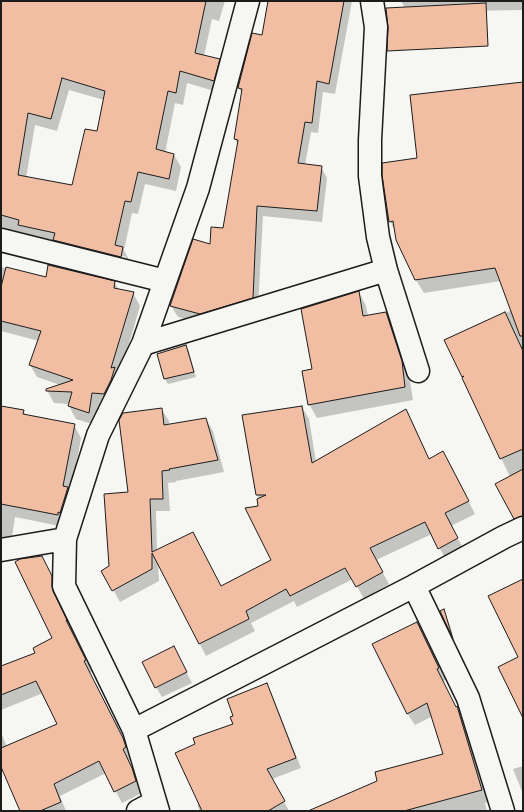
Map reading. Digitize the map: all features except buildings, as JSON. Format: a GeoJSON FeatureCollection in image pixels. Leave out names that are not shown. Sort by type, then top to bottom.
{"type":"FeatureCollection","features":[{"type":"Feature","properties":{"kind":"street"},"geometry":{"type":"LineString","coordinates":[[150,808],[134,730],[64,586],[65,538],[98,435],[143,344],[198,188],[248,1]]}},
{"type":"Feature","properties":{"kind":"street"},"geometry":{"type":"LineString","coordinates":[[372,1],[376,27],[370,140],[370,176],[378,237],[386,270],[418,371]]}},
{"type":"Feature","properties":{"kind":"street"},"geometry":{"type":"LineString","coordinates":[[1,240],[165,281]]}},
{"type":"Feature","properties":{"kind":"street"},"geometry":{"type":"LineString","coordinates":[[143,344],[386,270]]}},
{"type":"Feature","properties":{"kind":"street"},"geometry":{"type":"LineString","coordinates":[[134,730],[414,586],[523,528]]}},
{"type":"Feature","properties":{"kind":"street"},"geometry":{"type":"LineString","coordinates":[[1,550],[65,538]]}},
{"type":"Feature","properties":{"kind":"street"},"geometry":{"type":"LineString","coordinates":[[414,586],[468,698],[503,811]]}}]}
